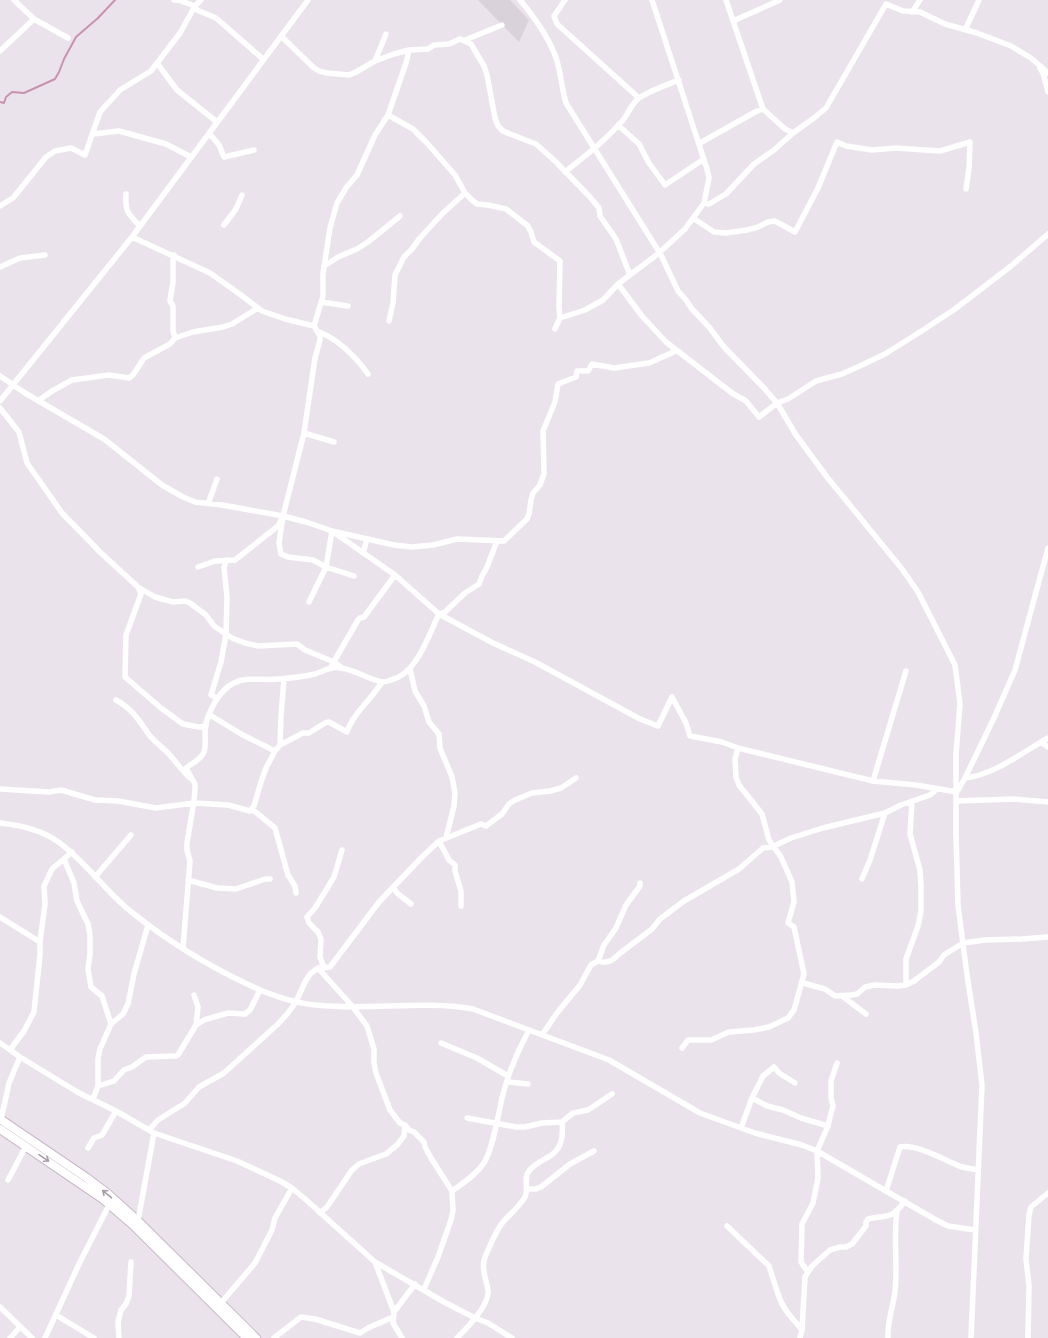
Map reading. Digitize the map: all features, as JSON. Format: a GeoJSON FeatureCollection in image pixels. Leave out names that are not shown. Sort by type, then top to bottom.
{"type":"FeatureCollection","features":[{"type":"Feature","properties":{"kind":"street"},"geometry":{"type":"LineString","coordinates":[[14,0],[34,19],[68,38]]}},
{"type":"Feature","properties":{"kind":"street"},"geometry":{"type":"LineString","coordinates":[[174,0],[198,3]]}},
{"type":"Feature","properties":{"kind":"street"},"geometry":{"type":"LineString","coordinates":[[0,401],[132,237],[308,0]]}},
{"type":"Feature","properties":{"kind":"street"},"geometry":{"type":"LineString","coordinates":[[520,0],[545,33],[553,48],[558,62],[562,91],[566,103],[659,253],[678,291],[724,347],[777,403],[796,435],[823,471],[902,569],[918,592],[955,665],[960,704],[956,754],[958,905],[982,1085],[971,1338]]}},
{"type":"Feature","properties":{"kind":"street"},"geometry":{"type":"LineString","coordinates":[[565,0],[554,16],[557,24],[639,98]]}},
{"type":"Feature","properties":{"kind":"street"},"geometry":{"type":"LineString","coordinates":[[560,318],[585,310],[603,300],[618,284],[659,253],[685,229],[704,203],[709,178],[700,143],[652,0]]}},
{"type":"Feature","properties":{"kind":"street"},"geometry":{"type":"LineString","coordinates":[[726,0],[763,110],[785,129],[793,133]]}},
{"type":"Feature","properties":{"kind":"street"},"geometry":{"type":"LineString","coordinates":[[733,21],[780,0]]}},
{"type":"Feature","properties":{"kind":"street"},"geometry":{"type":"LineString","coordinates":[[912,12],[920,0]]}},
{"type":"Feature","properties":{"kind":"street"},"geometry":{"type":"LineString","coordinates":[[965,30],[979,0]]}},
{"type":"Feature","properties":{"kind":"street"},"geometry":{"type":"LineString","coordinates":[[198,3],[198,10],[216,18],[263,59]]}},
{"type":"Feature","properties":{"kind":"street"},"geometry":{"type":"LineString","coordinates":[[0,206],[13,198],[46,157],[55,151],[71,148],[85,155],[100,112],[120,90],[151,71],[180,33],[198,3]]}},
{"type":"Feature","properties":{"kind":"street"},"geometry":{"type":"LineString","coordinates":[[704,203],[709,204],[726,194],[754,164],[774,150],[793,133],[826,108],[886,4],[903,11],[920,12],[945,24],[977,33],[1011,46],[1031,58],[1048,73]]}},
{"type":"Feature","properties":{"kind":"street"},"geometry":{"type":"LineString","coordinates":[[0,51],[34,19]]}},
{"type":"Feature","properties":{"kind":"street"},"geometry":{"type":"LineString","coordinates":[[465,40],[502,25]]}},
{"type":"Feature","properties":{"kind":"street"},"geometry":{"type":"LineString","coordinates":[[375,60],[386,34]]}},
{"type":"Feature","properties":{"kind":"street"},"geometry":{"type":"LineString","coordinates":[[281,36],[319,71],[349,75],[375,60],[409,50],[428,48],[434,45],[449,44],[460,39],[471,44],[484,66],[487,75],[495,118],[498,126],[503,131],[536,144],[590,197],[599,208],[600,216],[616,239],[630,275]]}},
{"type":"Feature","properties":{"kind":"street"},"geometry":{"type":"LineString","coordinates":[[354,576],[313,560],[288,557],[281,554],[279,543],[283,516],[304,433],[315,358],[320,340],[316,329],[323,296],[324,266],[330,228],[337,203],[346,188],[357,175],[375,135],[388,115],[409,50]]}},
{"type":"Feature","properties":{"kind":"street"},"geometry":{"type":"LineString","coordinates":[[157,64],[178,90],[216,122]]}},
{"type":"Feature","properties":{"kind":"street"},"geometry":{"type":"LineString","coordinates":[[1038,65],[1043,73],[1048,92]]}},
{"type":"Feature","properties":{"kind":"street"},"geometry":{"type":"LineString","coordinates":[[565,172],[595,148],[624,120],[631,106],[639,98],[679,80]]}},
{"type":"Feature","properties":{"kind":"street"},"geometry":{"type":"LineString","coordinates":[[700,143],[757,111],[763,110]]}},
{"type":"Feature","properties":{"kind":"street"},"geometry":{"type":"LineString","coordinates":[[388,115],[413,129],[427,143],[455,175],[465,193],[478,204],[506,209],[528,226],[532,232],[534,242],[560,261],[560,318],[555,329]]}},
{"type":"Feature","properties":{"kind":"street"},"geometry":{"type":"LineString","coordinates":[[618,125],[639,144],[649,163],[665,185],[704,159]]}},
{"type":"Feature","properties":{"kind":"street"},"geometry":{"type":"LineString","coordinates":[[92,134],[119,131],[166,144],[191,157]]}},
{"type":"Feature","properties":{"kind":"street"},"geometry":{"type":"LineString","coordinates":[[209,133],[219,145],[224,157],[254,150]]}},
{"type":"Feature","properties":{"kind":"street"},"geometry":{"type":"LineString","coordinates":[[693,218],[714,232],[726,233],[747,230],[775,221],[795,232],[818,188],[837,142],[858,149],[872,150],[902,148],[940,151],[970,142],[969,168],[966,189]]}},
{"type":"Feature","properties":{"kind":"street"},"geometry":{"type":"LineString","coordinates":[[389,321],[393,303],[395,274],[404,257],[420,238],[465,193]]}},
{"type":"Feature","properties":{"kind":"street"},"geometry":{"type":"LineString","coordinates":[[126,194],[126,210],[140,226]]}},
{"type":"Feature","properties":{"kind":"street"},"geometry":{"type":"LineString","coordinates":[[224,225],[236,210],[242,195]]}},
{"type":"Feature","properties":{"kind":"street"},"geometry":{"type":"LineString","coordinates":[[324,266],[368,242],[400,216]]}},
{"type":"Feature","properties":{"kind":"street"},"geometry":{"type":"LineString","coordinates":[[618,284],[642,316],[666,342],[732,393],[746,401],[759,417],[777,403],[788,399],[816,381],[842,374],[885,354],[955,309],[1011,266],[1048,234]]}},
{"type":"Feature","properties":{"kind":"street"},"geometry":{"type":"LineString","coordinates":[[132,237],[174,255],[210,274],[262,311],[316,329],[329,336],[354,357],[368,374]]}},
{"type":"Feature","properties":{"kind":"street"},"geometry":{"type":"LineString","coordinates":[[0,267],[20,258],[45,255]]}},
{"type":"Feature","properties":{"kind":"street"},"geometry":{"type":"LineString","coordinates":[[174,255],[172,261],[173,282],[170,301],[173,306],[173,330],[175,338]]}},
{"type":"Feature","properties":{"kind":"street"},"geometry":{"type":"LineString","coordinates":[[321,302],[348,306]]}},
{"type":"Feature","properties":{"kind":"street"},"geometry":{"type":"LineString","coordinates":[[38,401],[72,380],[109,375],[129,378],[133,375],[144,358],[170,344],[175,338],[193,332],[232,324],[258,308]]}},
{"type":"Feature","properties":{"kind":"street"},"geometry":{"type":"LineString","coordinates":[[0,376],[38,401],[104,439],[162,485],[195,502],[222,505],[283,516],[332,531],[394,546],[412,547],[433,545],[457,539],[504,541],[527,519],[530,500],[540,485],[544,474],[543,431],[555,402],[558,384],[570,381],[576,377],[577,371],[588,371],[592,364],[614,368],[649,363],[676,351]]}},
{"type":"Feature","properties":{"kind":"street"},"geometry":{"type":"LineString","coordinates":[[0,408],[19,432],[27,463],[62,514],[138,587],[161,599],[173,602],[185,601],[190,603],[206,615],[214,626],[245,644],[258,646],[297,644],[305,650],[334,662],[341,668]]}},
{"type":"Feature","properties":{"kind":"street"},"geometry":{"type":"LineString","coordinates":[[304,433],[334,442]]}},
{"type":"Feature","properties":{"kind":"street"},"geometry":{"type":"LineString","coordinates":[[208,504],[217,479]]}},
{"type":"Feature","properties":{"kind":"street"},"geometry":{"type":"LineString","coordinates":[[198,567],[215,561],[235,560],[240,557],[278,526],[283,516]]}},
{"type":"Feature","properties":{"kind":"street"},"geometry":{"type":"LineString","coordinates":[[332,531],[395,575],[439,614],[493,643],[536,662],[640,719],[658,726],[672,697],[686,723],[690,736],[722,742],[738,748],[873,781],[916,785],[957,792]]}},
{"type":"Feature","properties":{"kind":"street"},"geometry":{"type":"LineString","coordinates":[[309,602],[326,566],[332,531]]}},
{"type":"Feature","properties":{"kind":"street"},"geometry":{"type":"LineString","coordinates":[[364,553],[368,539]]}},
{"type":"Feature","properties":{"kind":"street"},"geometry":{"type":"LineString","coordinates":[[191,779],[186,768],[191,763],[199,759],[204,752],[206,726],[217,698],[233,684],[241,680],[273,680],[315,674],[329,668],[341,668],[382,682],[395,679],[410,669],[418,657],[439,614],[445,612],[465,593],[479,584],[496,541]]}},
{"type":"Feature","properties":{"kind":"street"},"geometry":{"type":"LineString","coordinates":[[957,792],[966,778],[1015,670],[1048,548]]}},
{"type":"Feature","properties":{"kind":"street"},"geometry":{"type":"LineString","coordinates":[[217,698],[211,695],[221,662],[226,634],[227,597],[224,567],[228,560]]}},
{"type":"Feature","properties":{"kind":"street"},"geometry":{"type":"LineString","coordinates":[[329,668],[358,620],[364,617],[395,575]]}},
{"type":"Feature","properties":{"kind":"street"},"geometry":{"type":"LineString","coordinates":[[138,587],[141,594],[126,635],[125,677],[161,708],[183,724],[199,727],[206,726]]}},
{"type":"Feature","properties":{"kind":"street"},"geometry":{"type":"LineString","coordinates":[[410,669],[415,691],[424,706],[429,722],[439,734],[440,748],[452,777],[455,793],[454,806],[446,838]]}},
{"type":"Feature","properties":{"kind":"street"},"geometry":{"type":"LineString","coordinates":[[873,781],[906,671]]}},
{"type":"Feature","properties":{"kind":"street"},"geometry":{"type":"LineString","coordinates":[[280,745],[284,679]]}},
{"type":"Feature","properties":{"kind":"street"},"geometry":{"type":"LineString","coordinates":[[253,810],[261,782],[275,752],[280,745],[304,733],[309,733],[328,722],[347,732],[356,714],[382,682]]}},
{"type":"Feature","properties":{"kind":"street"},"geometry":{"type":"LineString","coordinates":[[116,700],[124,704],[135,714],[150,736],[166,751],[177,766],[195,784],[194,803],[187,843],[187,850],[190,860],[183,948]]}},
{"type":"Feature","properties":{"kind":"street"},"geometry":{"type":"LineString","coordinates":[[210,715],[275,752]]}},
{"type":"Feature","properties":{"kind":"street"},"geometry":{"type":"LineString","coordinates":[[966,778],[1004,766],[1030,748],[1048,738]]}},
{"type":"Feature","properties":{"kind":"street"},"geometry":{"type":"LineString","coordinates":[[1041,742],[1048,747]]}},
{"type":"Feature","properties":{"kind":"street"},"geometry":{"type":"LineString","coordinates":[[682,1048],[688,1040],[711,1040],[729,1032],[769,1027],[788,1018],[794,1010],[803,983],[804,974],[797,938],[794,927],[788,923],[794,902],[792,882],[780,857],[772,847],[762,814],[739,785],[736,777],[735,759],[738,748]]}},
{"type":"Feature","properties":{"kind":"street"},"geometry":{"type":"LineString","coordinates":[[138,1221],[151,1132],[158,1120],[185,1103],[199,1086],[224,1073],[278,1024],[296,1002],[310,974],[321,968],[330,967],[378,902],[439,841],[481,824],[486,826],[502,814],[509,804],[515,800],[532,793],[561,788],[576,778]]}},
{"type":"Feature","properties":{"kind":"street"},"geometry":{"type":"LineString","coordinates":[[0,789],[49,792],[61,790],[95,800],[118,801],[156,808],[194,803],[228,805],[250,811],[253,810],[275,828],[288,875],[295,886],[296,893]]}},
{"type":"Feature","properties":{"kind":"street"},"geometry":{"type":"LineString","coordinates":[[598,961],[603,963],[615,959],[619,954],[652,929],[660,920],[684,901],[739,869],[763,848],[772,847],[791,838],[823,828],[885,813],[901,805],[930,795],[937,789]]}},
{"type":"Feature","properties":{"kind":"street"},"geometry":{"type":"LineString","coordinates":[[957,801],[1013,799],[1048,802]]}},
{"type":"Feature","properties":{"kind":"street"},"geometry":{"type":"LineString","coordinates":[[906,984],[906,959],[918,926],[921,911],[922,885],[920,870],[910,834],[912,802]]}},
{"type":"Feature","properties":{"kind":"street"},"geometry":{"type":"LineString","coordinates":[[862,879],[870,860],[885,813]]}},
{"type":"Feature","properties":{"kind":"street"},"geometry":{"type":"LineString","coordinates":[[0,823],[14,825],[44,834],[57,840],[72,852],[132,913],[213,967],[248,985],[296,1002],[315,1005],[352,1007],[457,1006],[473,1009],[609,1060],[700,1113],[741,1128],[802,1145],[817,1151],[948,1226],[975,1230]]}},
{"type":"Feature","properties":{"kind":"street"},"geometry":{"type":"LineString","coordinates":[[95,877],[131,835]]}},
{"type":"Feature","properties":{"kind":"street"},"geometry":{"type":"LineString","coordinates":[[439,841],[449,860],[455,865],[455,871],[460,887],[461,906]]}},
{"type":"Feature","properties":{"kind":"street"},"geometry":{"type":"LineString","coordinates":[[342,850],[334,877],[315,908],[307,917],[309,923],[318,932],[321,939],[321,968],[367,1026],[374,1049],[376,1073],[390,1110],[400,1123],[414,1132],[424,1142],[431,1158],[452,1191],[453,1210],[451,1220],[438,1257],[424,1289]]}},
{"type":"Feature","properties":{"kind":"street"},"geometry":{"type":"LineString","coordinates":[[10,1050],[24,1031],[34,1012],[40,942],[46,904],[44,886],[52,870],[72,852]]}},
{"type":"Feature","properties":{"kind":"street"},"geometry":{"type":"LineString","coordinates":[[64,859],[74,883],[77,901],[88,924],[90,935],[88,969],[91,987],[102,996],[111,1024]]}},
{"type":"Feature","properties":{"kind":"street"},"geometry":{"type":"LineString","coordinates":[[188,880],[217,888],[231,889],[236,889],[265,879],[270,880]]}},
{"type":"Feature","properties":{"kind":"street"},"geometry":{"type":"LineString","coordinates":[[542,1035],[557,1013],[580,985],[591,965],[598,961],[604,945],[616,928],[626,905],[640,886],[640,883]]}},
{"type":"Feature","properties":{"kind":"street"},"geometry":{"type":"LineString","coordinates":[[393,888],[411,904]]}},
{"type":"Feature","properties":{"kind":"street"},"geometry":{"type":"LineString","coordinates":[[0,917],[40,942]]}},
{"type":"Feature","properties":{"kind":"street"},"geometry":{"type":"LineString","coordinates":[[93,1099],[98,1086],[98,1059],[100,1049],[111,1024],[123,1014],[128,1004],[138,959],[148,925]]}},
{"type":"Feature","properties":{"kind":"street"},"geometry":{"type":"LineString","coordinates":[[803,983],[825,988],[835,996],[857,994],[865,987],[875,985],[892,986],[914,981],[939,962],[944,955],[963,943],[985,940],[1048,937]]}},
{"type":"Feature","properties":{"kind":"street"},"geometry":{"type":"LineString","coordinates":[[196,1025],[204,1020],[228,1013],[245,1014],[250,1010],[260,990]]}},
{"type":"Feature","properties":{"kind":"street"},"geometry":{"type":"LineString","coordinates":[[98,1086],[114,1081],[124,1070],[132,1067],[146,1057],[176,1056],[196,1025],[198,1007],[194,995]]}},
{"type":"Feature","properties":{"kind":"street"},"geometry":{"type":"LineString","coordinates":[[842,996],[866,1014]]}},
{"type":"Feature","properties":{"kind":"street"},"geometry":{"type":"LineString","coordinates":[[452,1191],[476,1173],[483,1164],[488,1153],[508,1076],[516,1054],[529,1030]]}},
{"type":"Feature","properties":{"kind":"street"},"geometry":{"type":"LineString","coordinates":[[0,1043],[79,1093],[116,1111],[151,1132],[194,1147],[224,1155],[280,1181],[292,1188],[375,1262],[424,1289],[444,1302],[488,1323],[512,1338]]}},
{"type":"Feature","properties":{"kind":"street"},"geometry":{"type":"LineString","coordinates":[[441,1043],[477,1058],[508,1076]]}},
{"type":"Feature","properties":{"kind":"street"},"geometry":{"type":"LineString","coordinates":[[20,1057],[9,1083],[0,1119],[87,1178],[138,1221],[256,1338]]}},
{"type":"Feature","properties":{"kind":"street"},"geometry":{"type":"LineString","coordinates":[[808,1272],[801,1262],[802,1224],[810,1211],[815,1194],[818,1178],[817,1151],[828,1126],[833,1106],[831,1098],[831,1082],[837,1063]]}},
{"type":"Feature","properties":{"kind":"street"},"geometry":{"type":"LineString","coordinates":[[741,1128],[752,1098],[763,1076],[774,1067],[779,1073],[794,1083]]}},
{"type":"Feature","properties":{"kind":"street"},"geometry":{"type":"LineString","coordinates":[[507,1082],[528,1084]]}},
{"type":"Feature","properties":{"kind":"street"},"geometry":{"type":"LineString","coordinates":[[467,1118],[496,1124],[524,1127],[542,1123],[562,1122],[573,1113],[588,1110],[612,1094]]}},
{"type":"Feature","properties":{"kind":"street"},"geometry":{"type":"LineString","coordinates":[[752,1098],[767,1106],[828,1126]]}},
{"type":"Feature","properties":{"kind":"street"},"geometry":{"type":"LineString","coordinates":[[88,1148],[94,1138],[102,1135],[116,1111]]}},
{"type":"Feature","properties":{"kind":"street"},"geometry":{"type":"LineString","coordinates":[[457,1338],[475,1318],[487,1297],[488,1292],[484,1277],[484,1261],[498,1229],[525,1196],[527,1189],[526,1177],[528,1172],[536,1165],[550,1157],[559,1148],[563,1127],[562,1122]]}},
{"type":"Feature","properties":{"kind":"street"},"geometry":{"type":"LineString","coordinates":[[320,1213],[328,1207],[352,1170],[359,1164],[386,1154],[397,1144],[404,1136],[405,1125]]}},
{"type":"Feature","properties":{"kind":"street"},"geometry":{"type":"LineString","coordinates":[[0,1129],[70,1176],[133,1225],[247,1338]]}},
{"type":"Feature","properties":{"kind":"street"},"geometry":{"type":"LineString","coordinates":[[8,1180],[26,1146]]}},
{"type":"Feature","properties":{"kind":"street"},"geometry":{"type":"LineString","coordinates":[[886,1191],[900,1147],[905,1146],[923,1151],[963,1167],[978,1170]]}},
{"type":"Feature","properties":{"kind":"street"},"geometry":{"type":"LineString","coordinates":[[527,1189],[536,1189],[570,1164],[594,1151]]}},
{"type":"Feature","properties":{"kind":"street"},"geometry":{"type":"LineString","coordinates":[[221,1303],[255,1263],[292,1188]]}},
{"type":"Feature","properties":{"kind":"street"},"geometry":{"type":"LineString","coordinates":[[1028,1338],[1029,1286],[1026,1259],[1029,1215],[1031,1207],[1048,1193]]}},
{"type":"Feature","properties":{"kind":"street"},"geometry":{"type":"LineString","coordinates":[[800,1338],[802,1330],[806,1277],[812,1266],[830,1250],[846,1247],[852,1244],[866,1226],[868,1219],[888,1217],[897,1211],[905,1202]]}},
{"type":"Feature","properties":{"kind":"street"},"geometry":{"type":"LineString","coordinates":[[45,1338],[80,1262],[109,1205]]}},
{"type":"Feature","properties":{"kind":"street"},"geometry":{"type":"LineString","coordinates":[[888,1338],[895,1286],[897,1211]]}},
{"type":"Feature","properties":{"kind":"street"},"geometry":{"type":"LineString","coordinates":[[726,1226],[769,1266],[781,1302],[802,1330]]}},
{"type":"Feature","properties":{"kind":"street"},"geometry":{"type":"LineString","coordinates":[[119,1338],[118,1322],[129,1296],[131,1262]]}},
{"type":"Feature","properties":{"kind":"street"},"geometry":{"type":"LineString","coordinates":[[375,1262],[394,1314],[393,1323],[402,1338]]}},
{"type":"Feature","properties":{"kind":"street"},"geometry":{"type":"LineString","coordinates":[[274,1338],[300,1317],[315,1319],[360,1333],[394,1314],[415,1284]]}},
{"type":"Feature","properties":{"kind":"street"},"geometry":{"type":"LineString","coordinates":[[0,1307],[32,1338]]}},
{"type":"Feature","properties":{"kind":"street"},"geometry":{"type":"LineString","coordinates":[[56,1315],[94,1338]]}},
{"type":"Feature","properties":{"kind":"street"},"geometry":{"type":"LineString","coordinates":[[10,1338],[20,1327]]}},
{"type":"Feature","properties":{"kind":"shaded area"},"geometry":{"type":"Polygon","coordinates":[[[478,0],[510,0],[529,20],[519,42],[478,0]]]}},
{"type":"Feature","properties":{"kind":"waterway"},"geometry":{"type":"LineString","coordinates":[[0,102],[4,103],[6,97],[12,92],[24,93],[55,79],[76,37],[98,18],[115,0]]}}]}
